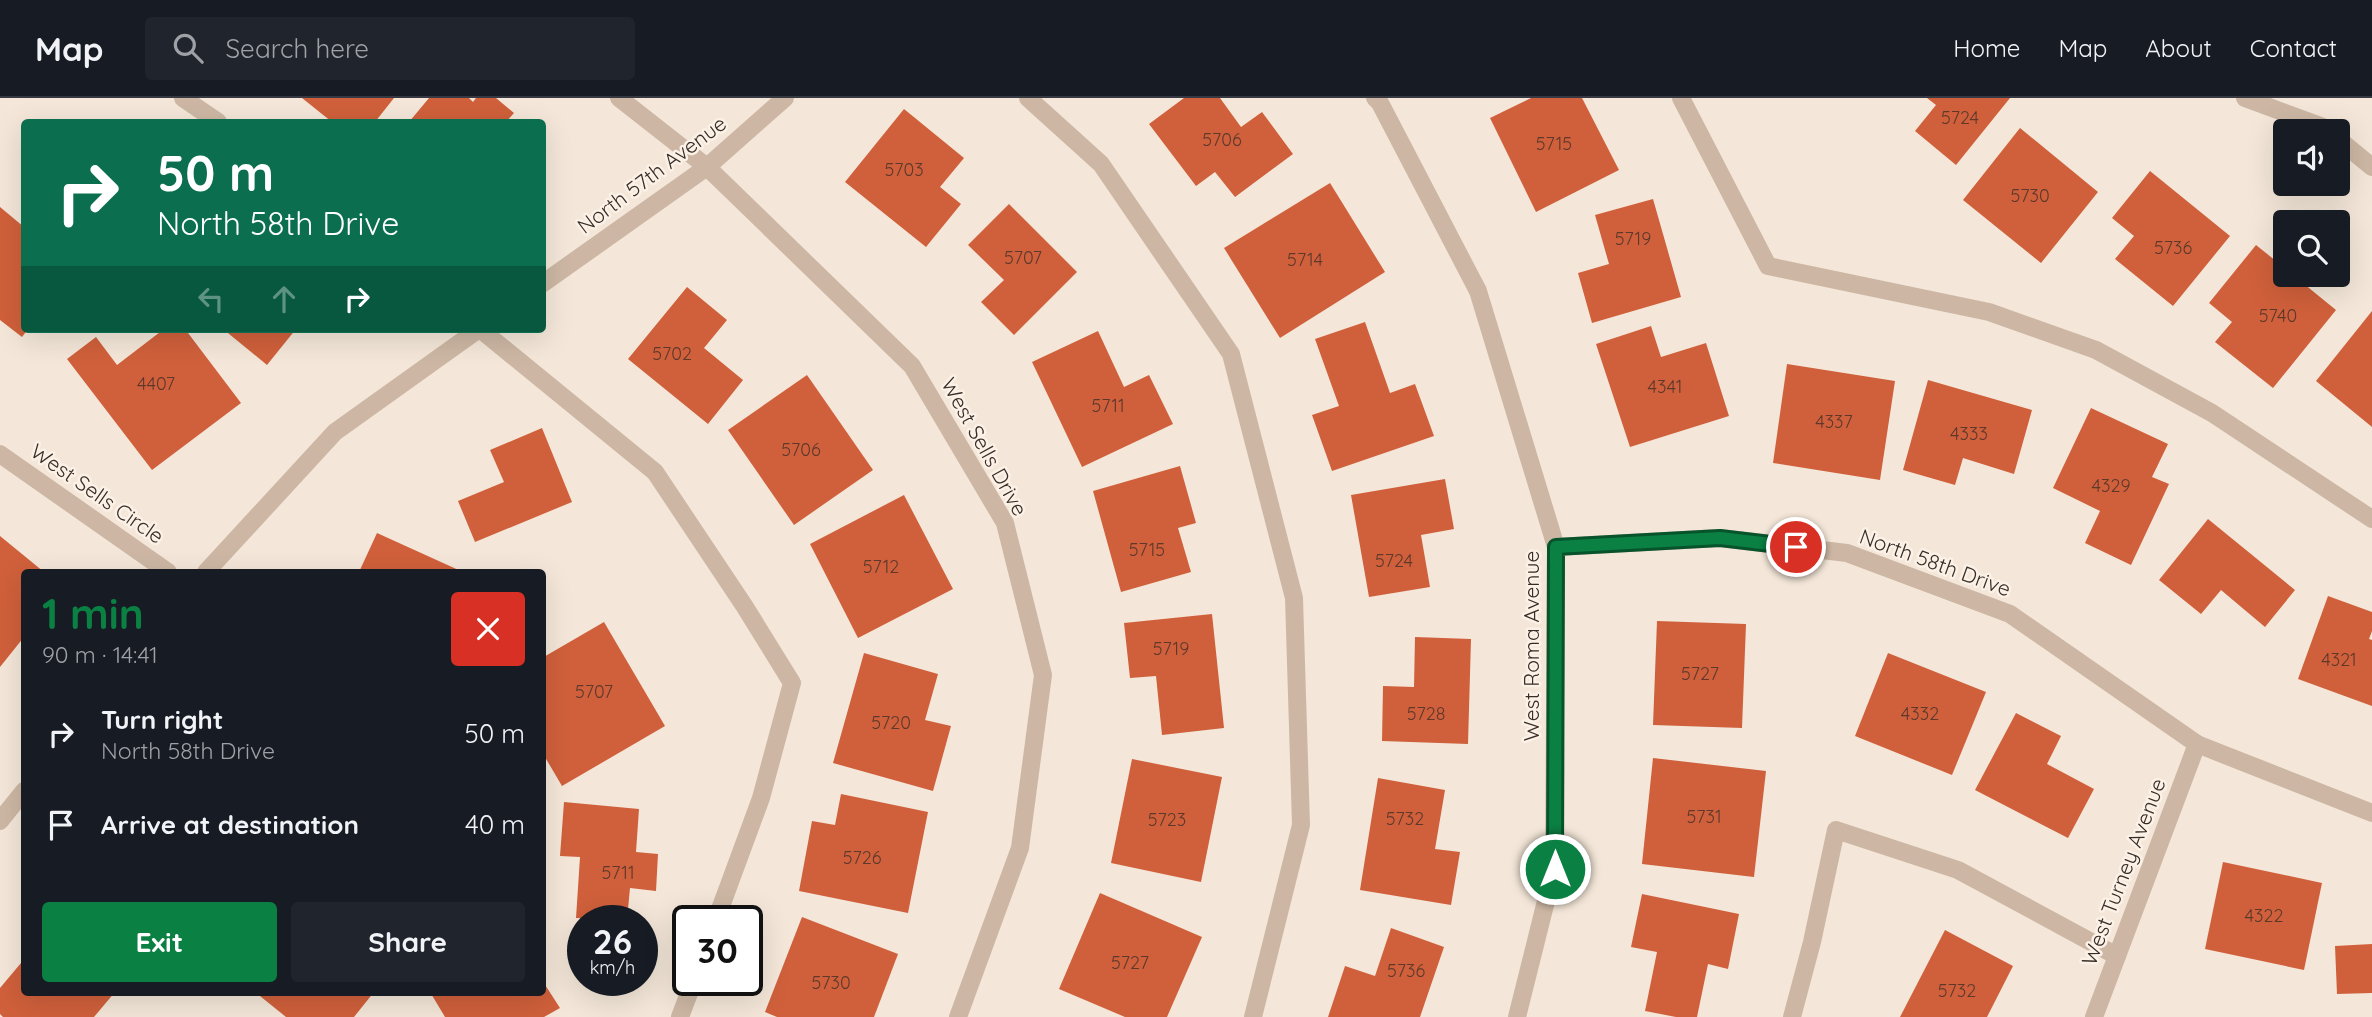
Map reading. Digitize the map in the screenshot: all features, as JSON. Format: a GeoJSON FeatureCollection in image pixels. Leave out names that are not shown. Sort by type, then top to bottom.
{"type":"FeatureCollection","features":[{"type":"Feature","properties":{"kind":"street"},"geometry":{"type":"LineString","coordinates":[[183,98],[214,119]]}},
{"type":"Feature","properties":{"kind":"street","name":"West Sells Drive"},"geometry":{"type":"LineString","coordinates":[[620,98],[707,167],[912,366],[1005,523],[1043,675],[1020,848],[958,1017]]}},
{"type":"Feature","properties":{"kind":"street","name":"North 57th Avenue"},"geometry":{"type":"LineString","coordinates":[[546,281],[707,167],[785,98]]}},
{"type":"Feature","properties":{"kind":"street"},"geometry":{"type":"LineString","coordinates":[[1028,98],[1101,164],[1231,354],[1294,598],[1301,825],[1253,1017]]}},
{"type":"Feature","properties":{"kind":"street","name":"West Roma Avenue"},"geometry":{"type":"LineString","coordinates":[[1375,98],[1478,291],[1556,547],[1555,869],[1517,1017]]}},
{"type":"Feature","properties":{"kind":"street"},"geometry":{"type":"LineString","coordinates":[[1681,98],[1768,266],[1989,312],[2096,350],[2212,413],[2372,519]]}},
{"type":"Feature","properties":{"kind":"street"},"geometry":{"type":"LineString","coordinates":[[2245,98],[2301,119]]}},
{"type":"Feature","properties":{"kind":"street"},"geometry":{"type":"LineString","coordinates":[[2350,149],[2372,167]]}},
{"type":"Feature","properties":{"kind":"street"},"geometry":{"type":"LineString","coordinates":[[209,569],[335,432],[473,333]]}},
{"type":"Feature","properties":{"kind":"street"},"geometry":{"type":"LineString","coordinates":[[484,333],[655,472],[792,683],[761,798],[722,905]]}},
{"type":"Feature","properties":{"kind":"street","name":"West Sells Circle"},"geometry":{"type":"LineString","coordinates":[[0,454],[164,569]]}},
{"type":"Feature","properties":{"kind":"street","name":"North 58th Drive"},"geometry":{"type":"LineString","coordinates":[[1556,547],[1720,538],[1847,553],[2010,614],[2197,744],[2372,813]]}},
{"type":"Feature","properties":{"kind":"street","name":"West Turney Avenue"},"geometry":{"type":"LineString","coordinates":[[2094,1017],[2197,744]]}},
{"type":"Feature","properties":{"kind":"street"},"geometry":{"type":"LineString","coordinates":[[0,821],[21,795]]}},
{"type":"Feature","properties":{"kind":"street"},"geometry":{"type":"LineString","coordinates":[[1792,1017],[1812,943],[1836,830],[1958,870],[2117,956]]}},
{"type":"Feature","properties":{"kind":"street"},"geometry":{"type":"LineString","coordinates":[[680,1017],[688,996]]}},
{"type":"Feature","properties":{"kind":"building"},"geometry":{"type":"Polygon","coordinates":[[[302,98],[394,98],[377,119],[328,119],[302,98]]]}},
{"type":"Feature","properties":{"kind":"building"},"geometry":{"type":"Polygon","coordinates":[[[429,98],[469,98],[473,102],[476,98],[496,98],[514,113],[509,119],[412,119],[429,98]]]}},
{"type":"Feature","properties":{"kind":"building"},"geometry":{"type":"Polygon","coordinates":[[[1184,98],[1220,98],[1241,127],[1262,112],[1293,154],[1235,197],[1215,172],[1196,186],[1149,124],[1184,98]]]}},
{"type":"Feature","properties":{"kind":"building"},"geometry":{"type":"Polygon","coordinates":[[[1531,98],[1582,98],[1619,170],[1536,212],[1490,118],[1531,98]]]}},
{"type":"Feature","properties":{"kind":"building"},"geometry":{"type":"Polygon","coordinates":[[[1927,98],[2010,98],[1956,165],[1915,131],[1936,105],[1927,98]]]}},
{"type":"Feature","properties":{"kind":"building"},"geometry":{"type":"Polygon","coordinates":[[[904,109],[964,158],[940,187],[961,204],[926,247],[845,182],[904,109]]]}},
{"type":"Feature","properties":{"kind":"building"},"geometry":{"type":"Polygon","coordinates":[[[2020,128],[2098,192],[2041,263],[1963,200],[2020,128]]]}},
{"type":"Feature","properties":{"kind":"building"},"geometry":{"type":"Polygon","coordinates":[[[2150,171],[2230,236],[2173,306],[2115,259],[2134,236],[2112,218],[2150,171]]]}},
{"type":"Feature","properties":{"kind":"building"},"geometry":{"type":"Polygon","coordinates":[[[1330,183],[1385,272],[1280,338],[1224,248],[1330,183]]]}},
{"type":"Feature","properties":{"kind":"building"},"geometry":{"type":"Polygon","coordinates":[[[1653,199],[1681,297],[1592,323],[1578,273],[1609,264],[1595,215],[1653,199]]]}},
{"type":"Feature","properties":{"kind":"building"},"geometry":{"type":"Polygon","coordinates":[[[1009,204],[1077,272],[1014,335],[981,302],[1004,280],[968,245],[1009,204]]]}},
{"type":"Feature","properties":{"kind":"building"},"geometry":{"type":"Polygon","coordinates":[[[0,207],[21,224],[21,333],[25,333],[22,337],[0,320],[0,207]]]}},
{"type":"Feature","properties":{"kind":"building"},"geometry":{"type":"Polygon","coordinates":[[[2256,245],[2273,259],[2273,287],[2308,287],[2336,310],[2273,388],[2215,342],[2232,322],[2209,303],[2256,245]]]}},
{"type":"Feature","properties":{"kind":"building"},"geometry":{"type":"Polygon","coordinates":[[[687,287],[727,320],[704,348],[743,380],[708,424],[628,359],[687,287]]]}},
{"type":"Feature","properties":{"kind":"building"},"geometry":{"type":"Polygon","coordinates":[[[2372,311],[2372,427],[2316,381],[2372,311]]]}},
{"type":"Feature","properties":{"kind":"building"},"geometry":{"type":"Polygon","coordinates":[[[1365,322],[1390,393],[1415,384],[1434,436],[1332,471],[1312,415],[1339,406],[1315,339],[1365,322]]]}},
{"type":"Feature","properties":{"kind":"building"},"geometry":{"type":"Polygon","coordinates":[[[1651,326],[1661,357],[1706,343],[1729,416],[1630,447],[1596,344],[1651,326]]]}},
{"type":"Feature","properties":{"kind":"building"},"geometry":{"type":"Polygon","coordinates":[[[1098,331],[1124,387],[1149,375],[1173,424],[1082,467],[1032,362],[1098,331]]]}},
{"type":"Feature","properties":{"kind":"building"},"geometry":{"type":"Polygon","coordinates":[[[159,333],[188,333],[241,403],[152,470],[67,359],[96,337],[117,365],[159,333]]]}},
{"type":"Feature","properties":{"kind":"building"},"geometry":{"type":"Polygon","coordinates":[[[228,333],[293,333],[267,365],[228,333]]]}},
{"type":"Feature","properties":{"kind":"building"},"geometry":{"type":"Polygon","coordinates":[[[1787,364],[1895,381],[1880,480],[1773,463],[1787,364]]]}},
{"type":"Feature","properties":{"kind":"building"},"geometry":{"type":"Polygon","coordinates":[[[807,375],[873,470],[794,525],[728,430],[807,375]]]}},
{"type":"Feature","properties":{"kind":"building"},"geometry":{"type":"Polygon","coordinates":[[[1928,380],[2032,410],[2014,474],[1963,458],[1955,485],[1903,470],[1928,380]]]}},
{"type":"Feature","properties":{"kind":"building"},"geometry":{"type":"Polygon","coordinates":[[[2091,408],[2168,444],[2152,477],[2169,484],[2131,565],[2085,543],[2100,511],[2053,488],[2091,408]]]}},
{"type":"Feature","properties":{"kind":"building"},"geometry":{"type":"Polygon","coordinates":[[[542,428],[572,502],[475,542],[458,501],[504,482],[490,450],[542,428]]]}},
{"type":"Feature","properties":{"kind":"building"},"geometry":{"type":"Polygon","coordinates":[[[1180,466],[1196,523],[1178,528],[1191,572],[1121,592],[1093,491],[1180,466]]]}},
{"type":"Feature","properties":{"kind":"building"},"geometry":{"type":"Polygon","coordinates":[[[1445,479],[1454,529],[1421,535],[1430,587],[1369,597],[1351,495],[1445,479]]]}},
{"type":"Feature","properties":{"kind":"building"},"geometry":{"type":"Polygon","coordinates":[[[904,495],[953,589],[858,638],[810,544],[904,495]]]}},
{"type":"Feature","properties":{"kind":"building"},"geometry":{"type":"Polygon","coordinates":[[[2208,519],[2295,590],[2265,627],[2221,590],[2201,614],[2159,580],[2208,519]]]}},
{"type":"Feature","properties":{"kind":"building"},"geometry":{"type":"Polygon","coordinates":[[[377,533],[456,569],[360,569],[377,533]]]}},
{"type":"Feature","properties":{"kind":"building"},"geometry":{"type":"Polygon","coordinates":[[[0,536],[40,569],[21,569],[21,641],[0,667],[0,536]]]}},
{"type":"Feature","properties":{"kind":"building"},"geometry":{"type":"Polygon","coordinates":[[[2328,596],[2372,612],[2369,639],[2372,640],[2372,706],[2298,679],[2328,596]]]}},
{"type":"Feature","properties":{"kind":"building"},"geometry":{"type":"Polygon","coordinates":[[[1212,614],[1224,728],[1162,735],[1156,676],[1130,678],[1124,623],[1212,614]]]}},
{"type":"Feature","properties":{"kind":"building"},"geometry":{"type":"Polygon","coordinates":[[[1657,621],[1746,624],[1742,728],[1653,725],[1657,621]]]}},
{"type":"Feature","properties":{"kind":"building"},"geometry":{"type":"Polygon","coordinates":[[[604,622],[665,726],[562,786],[546,759],[546,656],[604,622]]]}},
{"type":"Feature","properties":{"kind":"building"},"geometry":{"type":"Polygon","coordinates":[[[1415,637],[1471,639],[1468,744],[1382,741],[1383,686],[1414,687],[1415,637]]]}},
{"type":"Feature","properties":{"kind":"building"},"geometry":{"type":"Polygon","coordinates":[[[864,653],[938,674],[925,720],[951,726],[933,791],[833,763],[864,653]]]}},
{"type":"Feature","properties":{"kind":"building"},"geometry":{"type":"Polygon","coordinates":[[[1888,653],[1986,692],[1952,775],[1855,736],[1888,653]]]}},
{"type":"Feature","properties":{"kind":"building"},"geometry":{"type":"Polygon","coordinates":[[[2016,713],[2061,736],[2047,764],[2094,789],[2068,838],[1975,790],[2016,713]]]}},
{"type":"Feature","properties":{"kind":"building"},"geometry":{"type":"Polygon","coordinates":[[[1653,758],[1766,771],[1754,877],[1642,864],[1653,758]]]}},
{"type":"Feature","properties":{"kind":"building"},"geometry":{"type":"Polygon","coordinates":[[[1132,759],[1222,777],[1201,882],[1111,863],[1132,759]]]}},
{"type":"Feature","properties":{"kind":"building"},"geometry":{"type":"Polygon","coordinates":[[[1378,778],[1445,790],[1435,849],[1460,852],[1451,905],[1360,890],[1378,778]]]}},
{"type":"Feature","properties":{"kind":"building"},"geometry":{"type":"Polygon","coordinates":[[[841,794],[928,812],[908,913],[799,891],[812,821],[835,825],[841,794]]]}},
{"type":"Feature","properties":{"kind":"building"},"geometry":{"type":"Polygon","coordinates":[[[564,802],[639,809],[636,852],[658,854],[656,891],[630,888],[628,905],[577,905],[580,857],[560,856],[564,802]]]}},
{"type":"Feature","properties":{"kind":"building"},"geometry":{"type":"Polygon","coordinates":[[[2223,862],[2322,883],[2304,970],[2205,949],[2223,862]]]}},
{"type":"Feature","properties":{"kind":"building"},"geometry":{"type":"Polygon","coordinates":[[[1100,893],[1202,937],[1167,1017],[1125,1017],[1059,989],[1100,893]]]}},
{"type":"Feature","properties":{"kind":"building"},"geometry":{"type":"Polygon","coordinates":[[[1642,894],[1739,914],[1728,969],[1708,964],[1697,1017],[1676,1017],[1645,1011],[1657,952],[1631,947],[1642,894]]]}},
{"type":"Feature","properties":{"kind":"building"},"geometry":{"type":"Polygon","coordinates":[[[802,917],[898,954],[874,1017],[777,1017],[765,1012],[802,917]]]}},
{"type":"Feature","properties":{"kind":"building"},"geometry":{"type":"Polygon","coordinates":[[[1391,928],[1444,947],[1420,1017],[1328,1017],[1345,966],[1375,976],[1391,928]]]}},
{"type":"Feature","properties":{"kind":"building"},"geometry":{"type":"Polygon","coordinates":[[[1945,930],[2013,966],[1987,1017],[1900,1017],[1945,930]]]}},
{"type":"Feature","properties":{"kind":"building"},"geometry":{"type":"Polygon","coordinates":[[[2372,944],[2372,993],[2337,994],[2335,946],[2372,944]]]}},
{"type":"Feature","properties":{"kind":"building"},"geometry":{"type":"Polygon","coordinates":[[[21,963],[21,996],[112,996],[94,1017],[3,1017],[0,1014],[0,988],[21,963]]]}},
{"type":"Feature","properties":{"kind":"building"},"geometry":{"type":"Polygon","coordinates":[[[546,986],[560,1008],[544,1017],[445,1017],[432,996],[546,996],[546,986]]]}},
{"type":"Feature","properties":{"kind":"building"},"geometry":{"type":"Polygon","coordinates":[[[260,996],[371,996],[354,1017],[286,1017],[260,996]]]}},
{"type":"Feature","properties":{"kind":"route"},"geometry":{"type":"LineString","coordinates":[[1555,869],[1556,547],[1720,538],[1796,547]]}}]}
